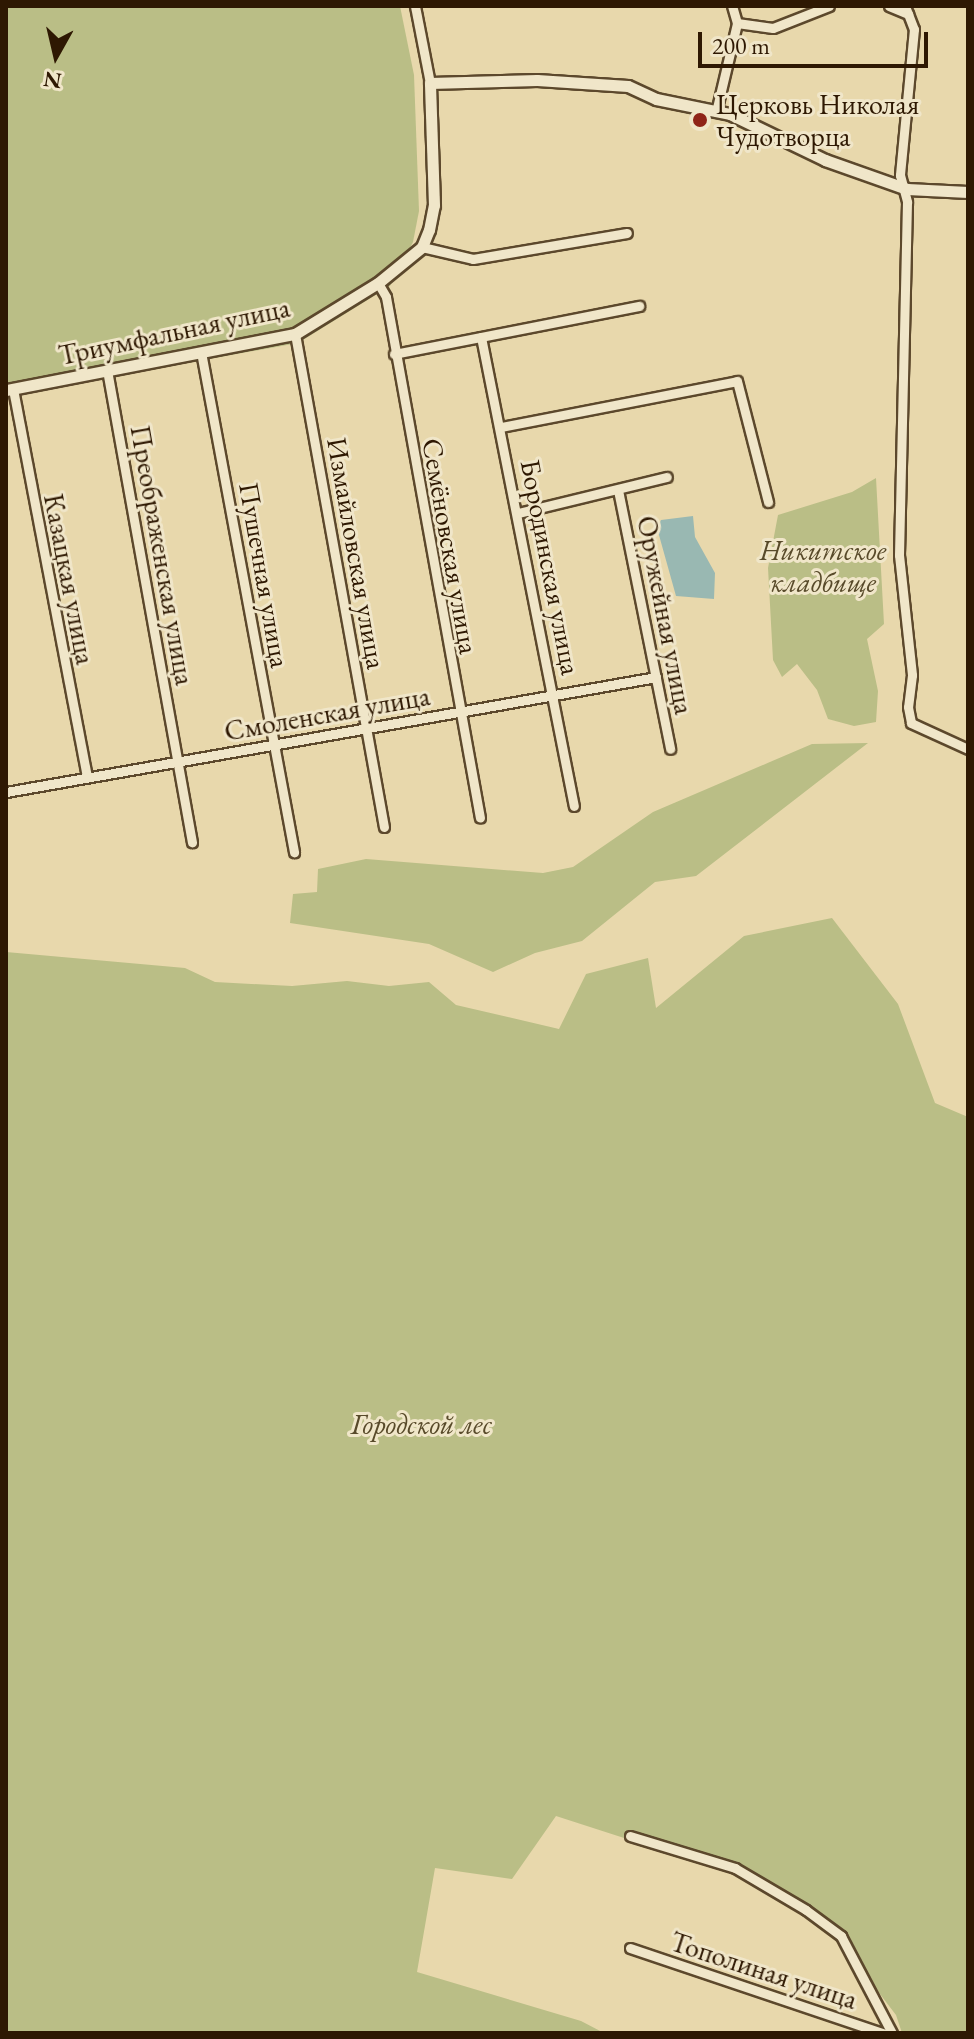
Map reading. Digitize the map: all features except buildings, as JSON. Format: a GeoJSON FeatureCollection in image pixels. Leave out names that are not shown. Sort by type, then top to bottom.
{"type":"FeatureCollection","features":[{"type":"Feature","properties":{"kind":"street"},"geometry":{"type":"LineString","coordinates":[[415,6],[430,83],[434,205],[422,247],[473,259],[627,233]]}},
{"type":"Feature","properties":{"kind":"street"},"geometry":{"type":"LineString","coordinates":[[716,112],[737,23],[732,6]]}},
{"type":"Feature","properties":{"kind":"street"},"geometry":{"type":"LineString","coordinates":[[737,23],[773,28],[829,6]]}},
{"type":"Feature","properties":{"kind":"street"},"geometry":{"type":"LineString","coordinates":[[889,6],[906,10],[914,29],[911,98],[900,175],[907,189],[899,555],[912,675],[908,707],[911,723],[968,749]]}},
{"type":"Feature","properties":{"kind":"street"},"geometry":{"type":"LineString","coordinates":[[430,83],[602,81],[716,112],[825,160],[907,189],[968,192]]}},
{"type":"Feature","properties":{"kind":"street","name":"Триумфальная улица"},"geometry":{"type":"LineString","coordinates":[[9,389],[295,334],[378,283],[422,247]]}},
{"type":"Feature","properties":{"kind":"street","name":"Семёновская улица"},"geometry":{"type":"LineString","coordinates":[[378,283],[386,297],[458,712],[480,818]]}},
{"type":"Feature","properties":{"kind":"street"},"geometry":{"type":"LineString","coordinates":[[394,354],[639,306]]}},
{"type":"Feature","properties":{"kind":"street","name":"Измайловская улица"},"geometry":{"type":"LineString","coordinates":[[295,334],[384,827]]}},
{"type":"Feature","properties":{"kind":"street","name":"Бородинская улица"},"geometry":{"type":"LineString","coordinates":[[481,337],[574,806]]}},
{"type":"Feature","properties":{"kind":"street","name":"Пушечная улица"},"geometry":{"type":"LineString","coordinates":[[201,352],[294,852]]}},
{"type":"Feature","properties":{"kind":"street","name":"Преображенская улица"},"geometry":{"type":"LineString","coordinates":[[107,370],[192,842]]}},
{"type":"Feature","properties":{"kind":"street"},"geometry":{"type":"LineString","coordinates":[[501,427],[707,384],[737,381],[768,502]]}},
{"type":"Feature","properties":{"kind":"street","name":"Казацкая улица"},"geometry":{"type":"LineString","coordinates":[[9,389],[87,777]]}},
{"type":"Feature","properties":{"kind":"street"},"geometry":{"type":"LineString","coordinates":[[518,513],[667,477]]}},
{"type":"Feature","properties":{"kind":"street","name":"Оружейная улица"},"geometry":{"type":"LineString","coordinates":[[618,490],[670,749]]}},
{"type":"Feature","properties":{"kind":"street","name":"Смоленская улица"},"geometry":{"type":"LineString","coordinates":[[6,792],[656,677]]}},
{"type":"Feature","properties":{"kind":"street"},"geometry":{"type":"LineString","coordinates":[[630,1836],[735,1868],[806,1910],[841,1936],[892,2033]]}},
{"type":"Feature","properties":{"kind":"street","name":"Тополиная улица"},"geometry":{"type":"LineString","coordinates":[[630,1948],[883,2033]]}},
{"type":"Feature","properties":{"kind":"green space"},"geometry":{"type":"Polygon","coordinates":[[[6,6],[400,6],[414,75],[419,211],[413,242],[390,286],[298,343],[6,396],[6,6]]]}},
{"type":"Feature","properties":{"kind":"green space","name":"Никитское кладбище"},"geometry":{"type":"Polygon","coordinates":[[[876,478],[884,624],[867,639],[878,691],[876,722],[854,726],[828,719],[817,690],[797,664],[782,677],[773,660],[768,568],[778,515],[852,492],[876,478]]]}},
{"type":"Feature","properties":{"kind":"green space"},"geometry":{"type":"Polygon","coordinates":[[[868,743],[696,876],[655,882],[582,941],[535,953],[493,972],[429,944],[290,923],[293,894],[317,892],[318,869],[366,859],[543,873],[573,867],[653,812],[812,744],[868,743]]]}},
{"type":"Feature","properties":{"kind":"green space","name":"Городской лес"},"geometry":{"type":"Polygon","coordinates":[[[832,918],[898,1004],[935,1103],[968,1117],[968,2033],[902,2033],[896,2015],[844,1947],[782,1889],[556,1816],[512,1879],[435,1868],[417,1972],[581,2021],[604,2033],[6,2033],[6,952],[185,968],[215,982],[292,986],[347,981],[389,986],[429,982],[456,1005],[559,1029],[586,974],[648,958],[656,1008],[744,936],[832,918]]]}},
{"type":"Feature","properties":{"kind":"water"},"geometry":{"type":"Polygon","coordinates":[[[693,516],[695,537],[715,573],[714,599],[676,596],[657,528],[661,520],[693,516]]]}},
{"type":"Feature","properties":{"kind":"place","name":"Церковь Николая Чудотворца"},"geometry":{"type":"Point","coordinates":[700,120]}}]}
